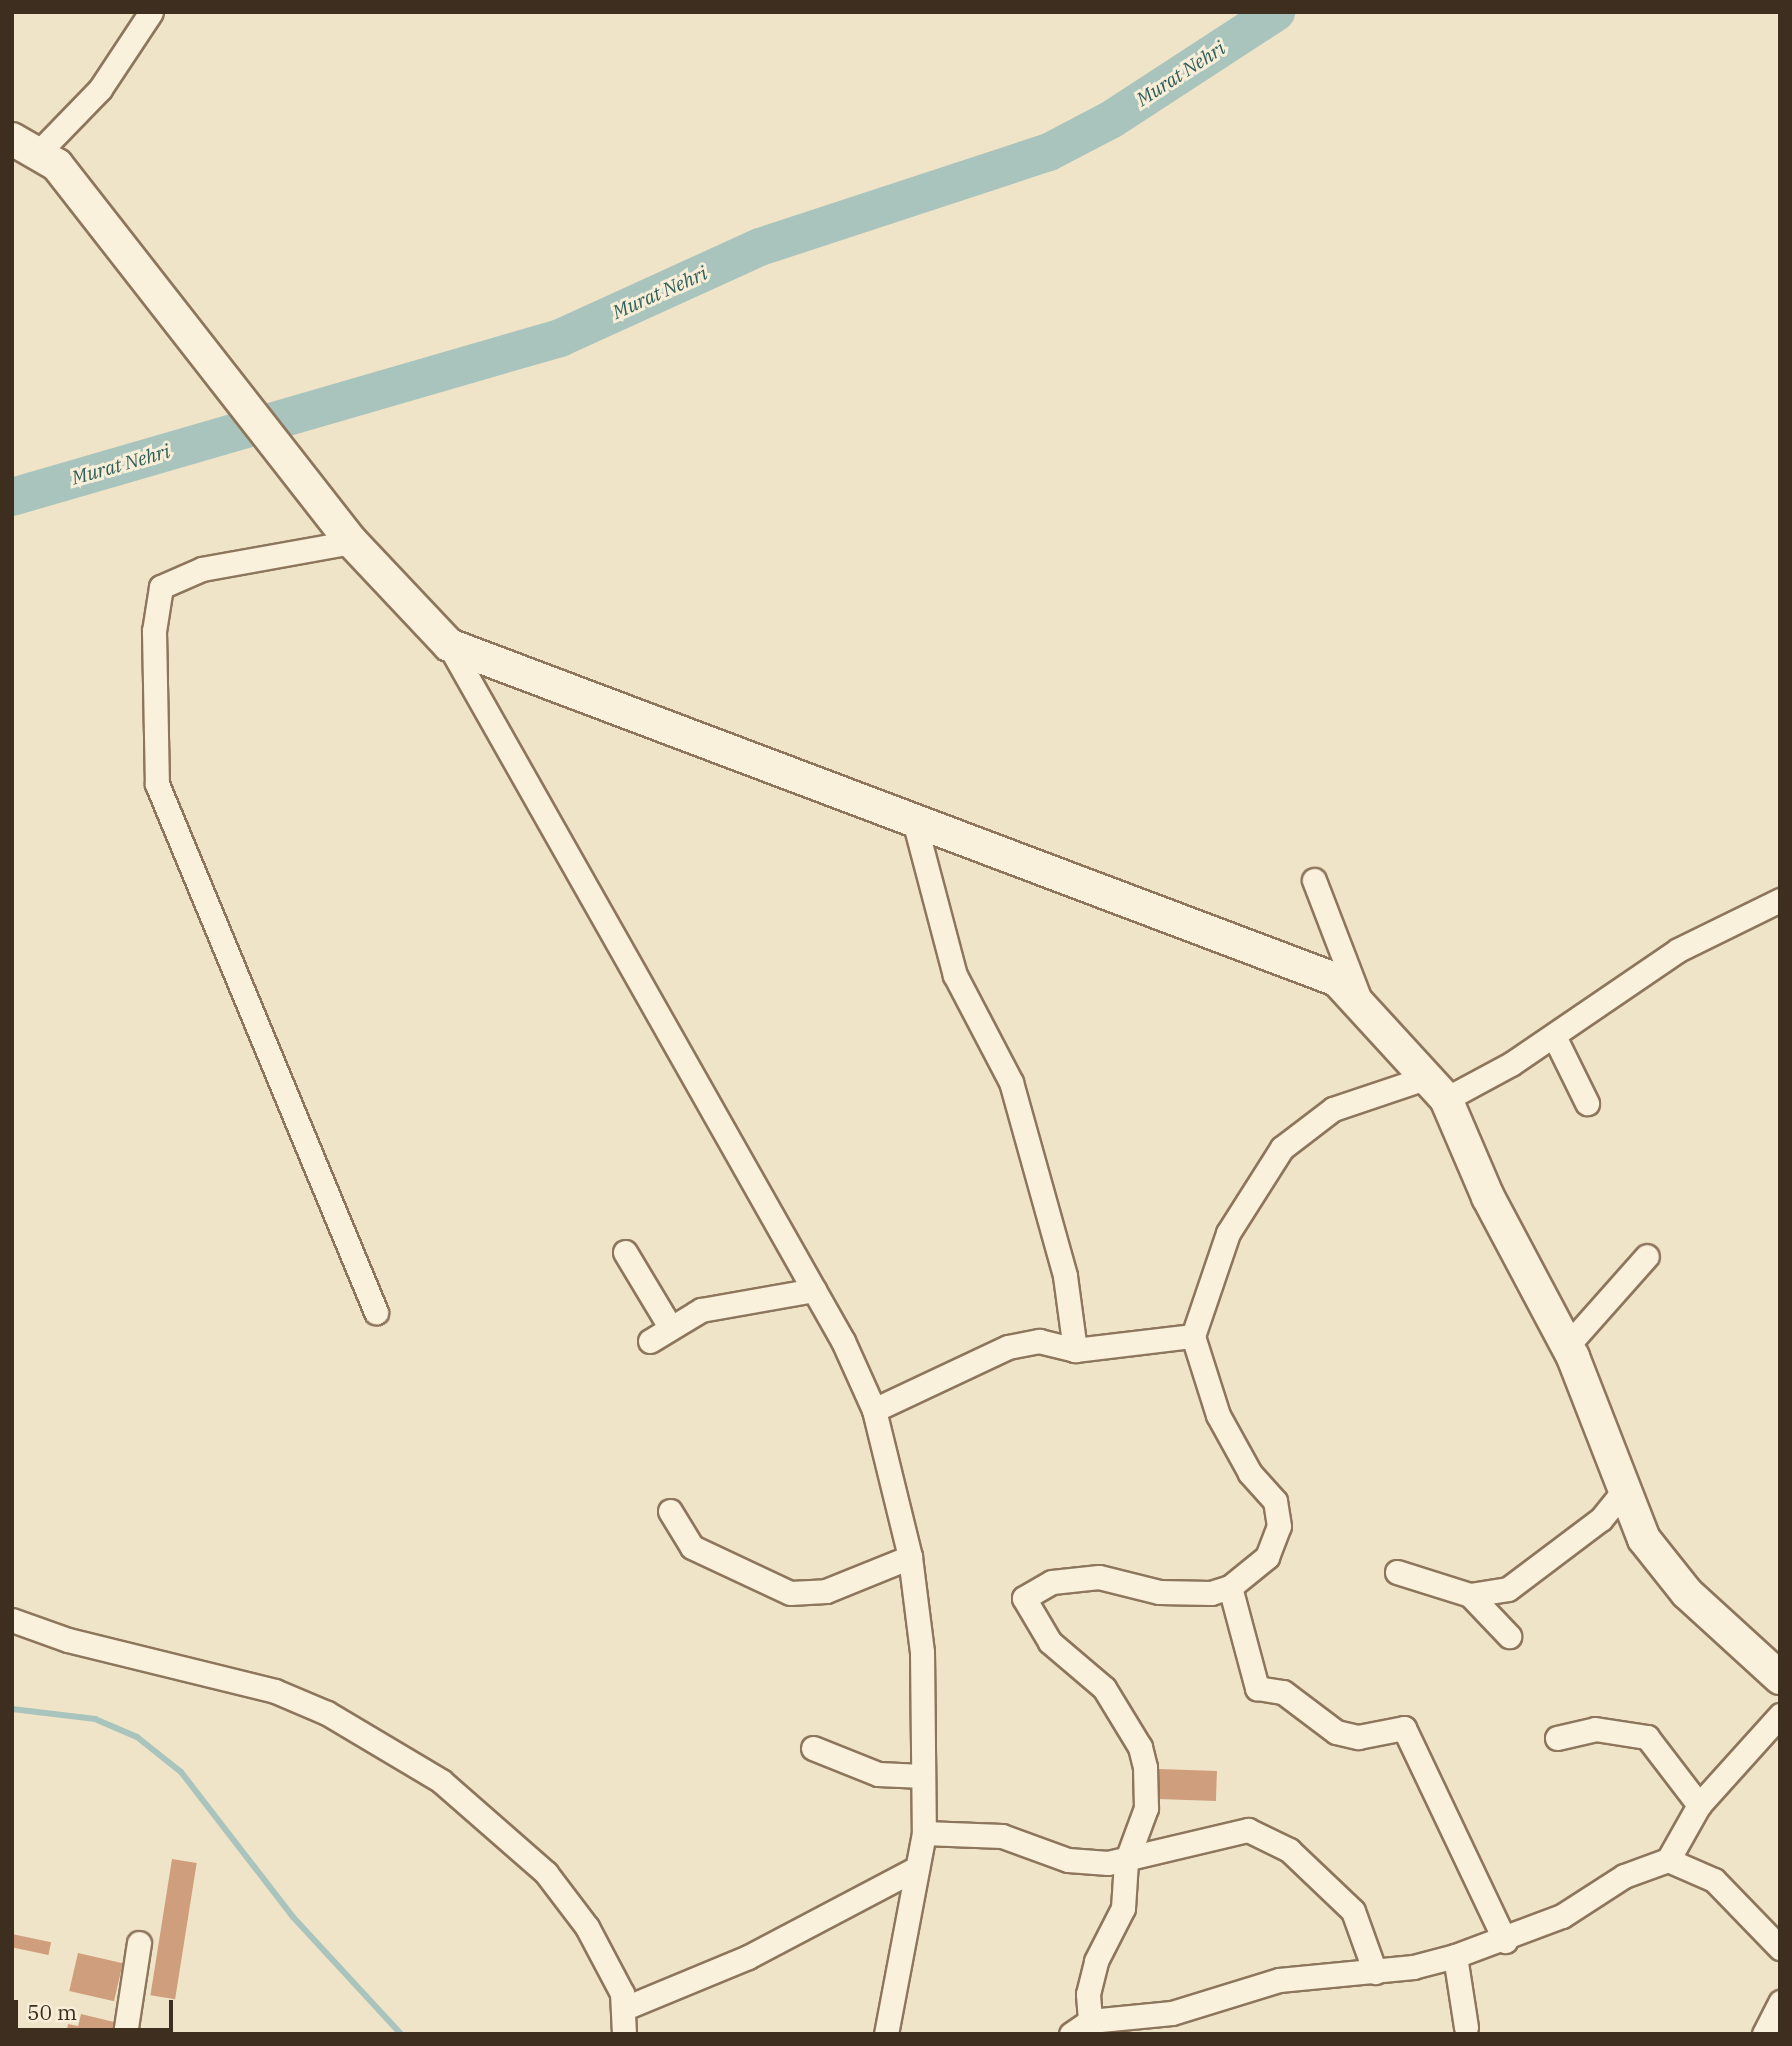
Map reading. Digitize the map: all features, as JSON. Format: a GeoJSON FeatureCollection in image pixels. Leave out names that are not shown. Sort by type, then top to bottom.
{"type":"FeatureCollection","features":[{"type":"Feature","properties":{"kind":"street"},"geometry":{"type":"LineString","coordinates":[[151,12],[100,89],[25,146],[57,165],[318,493],[352,542],[449,645],[814,1290],[874,1410],[910,1557],[922,1652],[924,1833],[886,2034]]}},
{"type":"Feature","properties":{"kind":"street"},"geometry":{"type":"LineString","coordinates":[[352,542],[202,569],[161,587],[154,631],[156,784],[376,1312]]}},
{"type":"Feature","properties":{"kind":"street"},"geometry":{"type":"LineString","coordinates":[[449,645],[915,824],[1308,963],[1360,1000],[1437,1088],[1488,1197],[1567,1346],[1622,1493],[1662,1564],[1780,1678]]}},
{"type":"Feature","properties":{"kind":"street"},"geometry":{"type":"LineString","coordinates":[[915,824],[955,975],[1011,1082],[1065,1276],[1075,1350]]}},
{"type":"Feature","properties":{"kind":"street"},"geometry":{"type":"LineString","coordinates":[[1314,880],[1360,1000]]}},
{"type":"Feature","properties":{"kind":"street"},"geometry":{"type":"LineString","coordinates":[[1780,900],[1657,963],[1555,1036],[1437,1088],[1333,1109],[1282,1148],[1227,1233],[1193,1336],[1218,1415],[1278,1515],[1267,1557],[1230,1587],[1158,1592],[1099,1577],[1052,1582],[1024,1598],[1050,1642],[1104,1688],[1140,1747],[1146,1808],[1126,1862],[1123,1908],[1096,1961],[1088,1994],[1084,2030],[1172,2013],[1279,1980],[1375,1972],[1455,1956],[1504,1941],[1562,1916],[1624,1876],[1668,1860],[1699,1805],[1780,1715]]}},
{"type":"Feature","properties":{"kind":"street"},"geometry":{"type":"LineString","coordinates":[[1555,1036],[1587,1103]]}},
{"type":"Feature","properties":{"kind":"street"},"geometry":{"type":"LineString","coordinates":[[625,1252],[670,1327]]}},
{"type":"Feature","properties":{"kind":"street"},"geometry":{"type":"LineString","coordinates":[[1567,1346],[1647,1256]]}},
{"type":"Feature","properties":{"kind":"street"},"geometry":{"type":"LineString","coordinates":[[650,1341],[670,1327],[733,1301],[814,1290]]}},
{"type":"Feature","properties":{"kind":"street"},"geometry":{"type":"LineString","coordinates":[[874,1410],[1008,1347],[1039,1341],[1075,1350],[1193,1336]]}},
{"type":"Feature","properties":{"kind":"street"},"geometry":{"type":"LineString","coordinates":[[1470,1595],[1526,1580],[1622,1493]]}},
{"type":"Feature","properties":{"kind":"street"},"geometry":{"type":"LineString","coordinates":[[670,1511],[692,1547],[790,1593],[826,1591],[910,1557]]}},
{"type":"Feature","properties":{"kind":"street"},"geometry":{"type":"LineString","coordinates":[[1397,1572],[1470,1595],[1509,1636]]}},
{"type":"Feature","properties":{"kind":"street"},"geometry":{"type":"LineString","coordinates":[[1230,1587],[1257,1688],[1283,1692],[1336,1732],[1358,1737],[1404,1728],[1504,1941]]}},
{"type":"Feature","properties":{"kind":"street"},"geometry":{"type":"LineString","coordinates":[[12,1620],[68,1640],[275,1690],[388,1747],[491,1820],[546,1873],[587,1927],[625,2008],[624,2034]]}},
{"type":"Feature","properties":{"kind":"street"},"geometry":{"type":"LineString","coordinates":[[1558,1738],[1595,1728],[1647,1737],[1699,1805]]}},
{"type":"Feature","properties":{"kind":"street"},"geometry":{"type":"LineString","coordinates":[[813,1748],[878,1774],[923,1776]]}},
{"type":"Feature","properties":{"kind":"street"},"geometry":{"type":"LineString","coordinates":[[924,1833],[979,1832],[1069,1860],[1126,1862],[1225,1831],[1269,1837],[1353,1911],[1375,1972]]}},
{"type":"Feature","properties":{"kind":"street"},"geometry":{"type":"LineString","coordinates":[[1668,1860],[1714,1880],[1780,1948]]}},
{"type":"Feature","properties":{"kind":"street"},"geometry":{"type":"LineString","coordinates":[[625,2008],[811,1927],[917,1868]]}},
{"type":"Feature","properties":{"kind":"street"},"geometry":{"type":"LineString","coordinates":[[125,2034],[139,1943]]}},
{"type":"Feature","properties":{"kind":"street"},"geometry":{"type":"LineString","coordinates":[[1455,1956],[1466,2027]]}},
{"type":"Feature","properties":{"kind":"street"},"geometry":{"type":"LineString","coordinates":[[1764,2034],[1780,2002]]}},
{"type":"Feature","properties":{"kind":"building"},"geometry":{"type":"Polygon","coordinates":[[[1159,1769],[1217,1771],[1216,1801],[1158,1799],[1159,1769]]]}},
{"type":"Feature","properties":{"kind":"building"},"geometry":{"type":"Polygon","coordinates":[[[172,1859],[197,1863],[175,1999],[150,1995],[172,1859]]]}},
{"type":"Feature","properties":{"kind":"building"},"geometry":{"type":"Polygon","coordinates":[[[12,1934],[51,1942],[48,1955],[12,1947],[12,1934]]]}},
{"type":"Feature","properties":{"kind":"building"},"geometry":{"type":"Polygon","coordinates":[[[78,1953],[123,1963],[114,2001],[69,1991],[78,1953]]]}},
{"type":"Feature","properties":{"kind":"building"},"geometry":{"type":"Polygon","coordinates":[[[81,2014],[114,2022],[111,2034],[66,2034],[68,2024],[78,2026],[81,2014]]]}},
{"type":"Feature","properties":{"kind":"waterway","name":"Murat Nehri"},"geometry":{"type":"LineString","coordinates":[[12,497],[560,338],[760,247],[1049,152],[1112,119],[1276,12]]}},
{"type":"Feature","properties":{"kind":"waterway"},"geometry":{"type":"LineString","coordinates":[[12,1709],[95,1719],[137,1737],[181,1772],[293,1917],[401,2034]]}}]}
